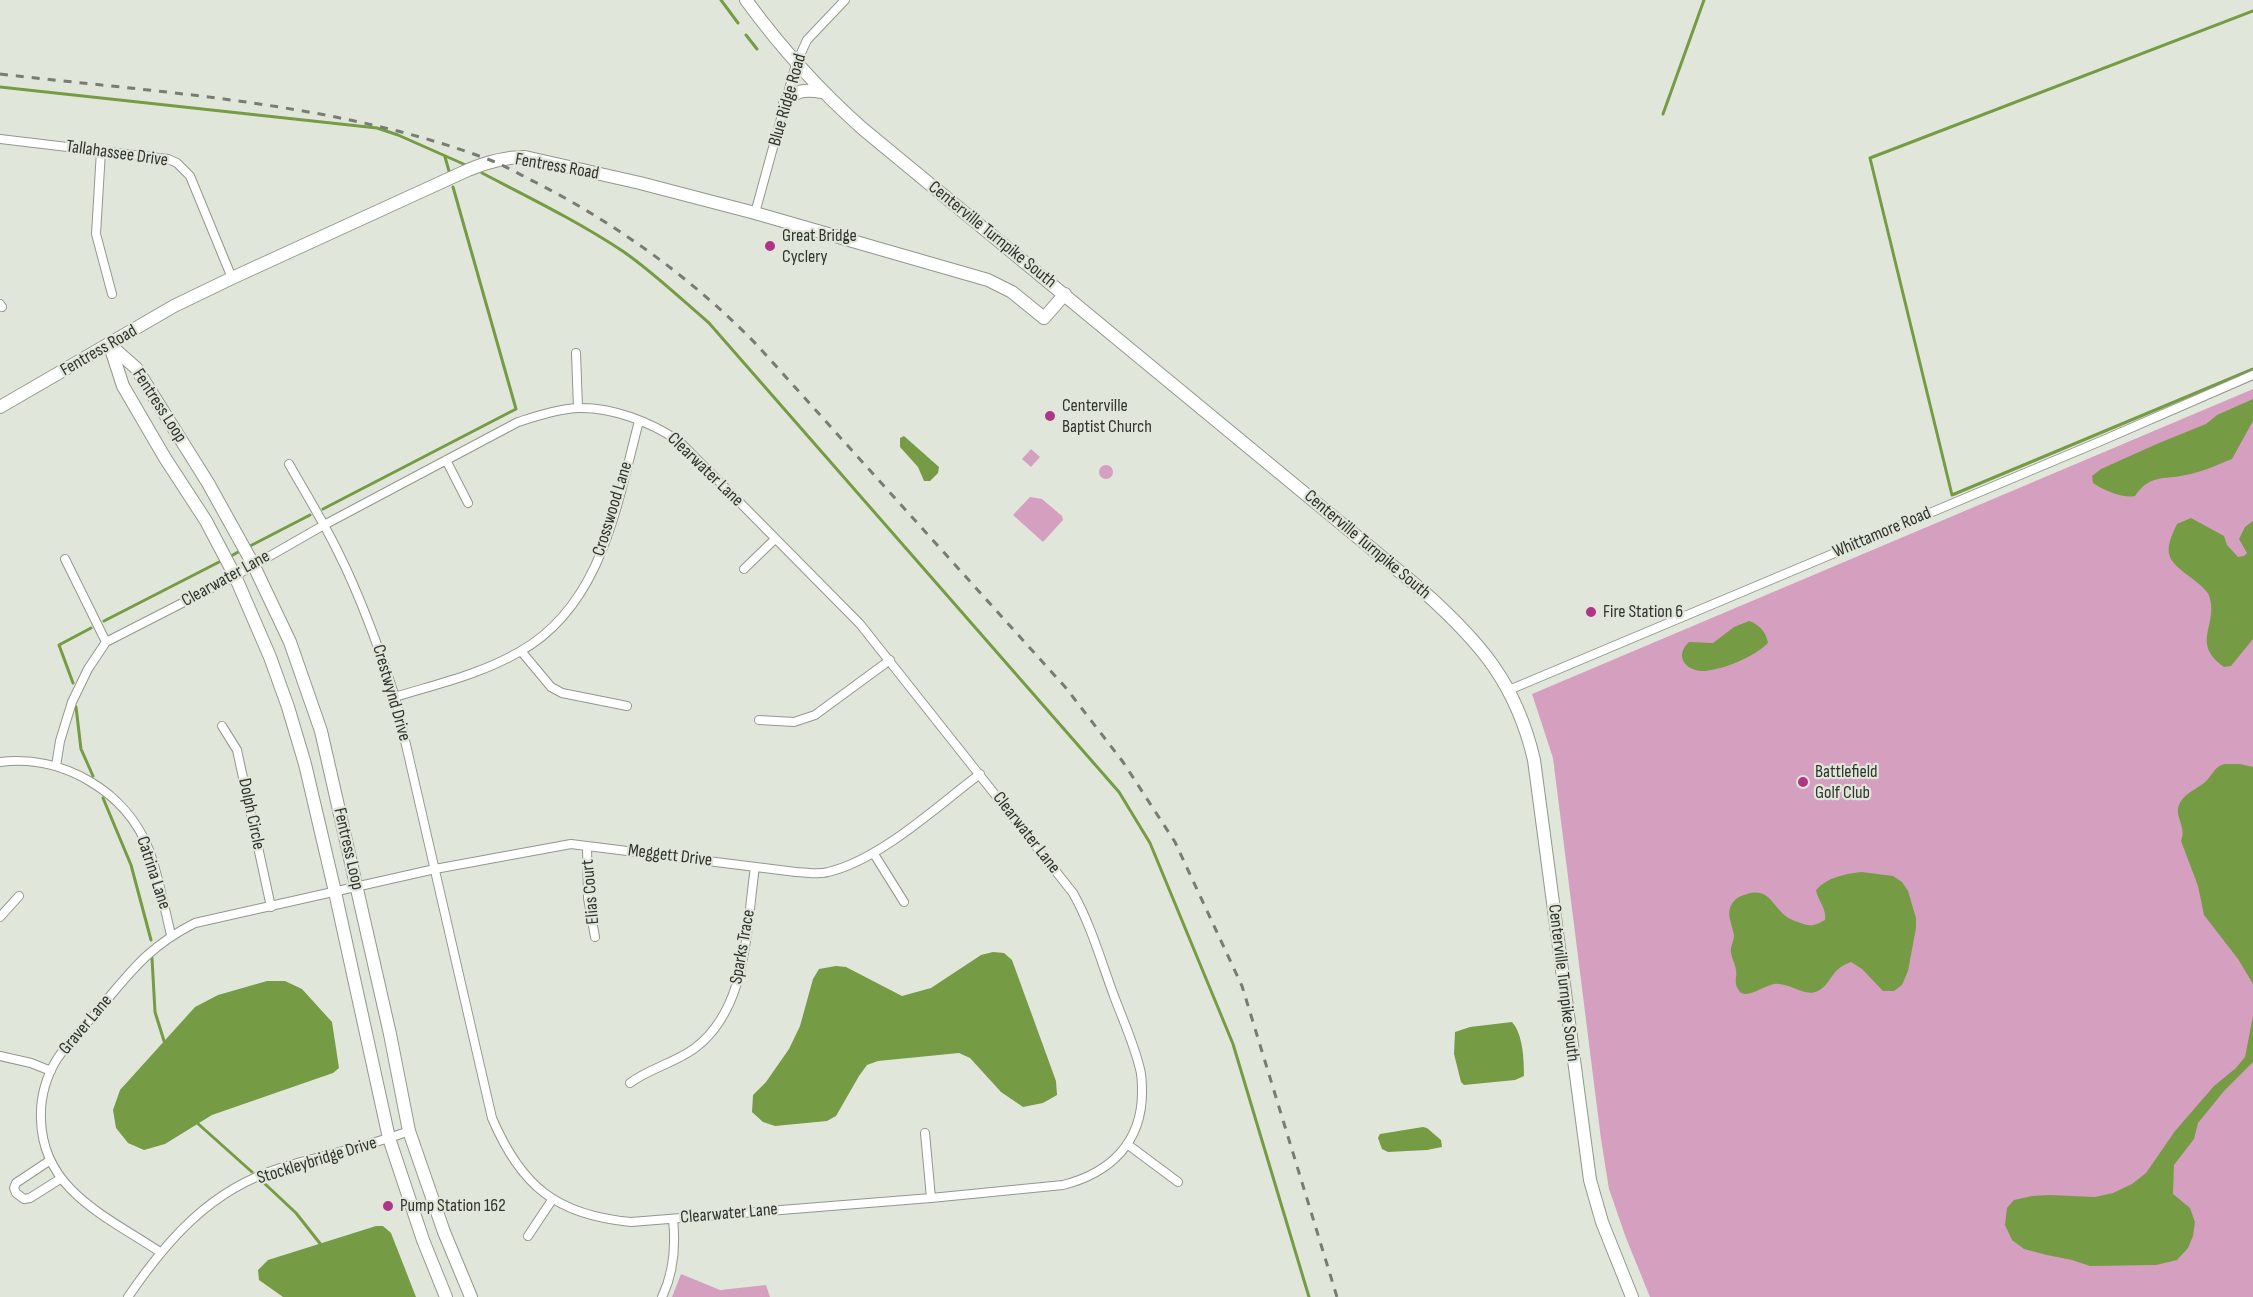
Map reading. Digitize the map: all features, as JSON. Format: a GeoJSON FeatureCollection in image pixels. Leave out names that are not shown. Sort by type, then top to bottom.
{"type":"FeatureCollection","features":[{"type":"Feature","properties":{"kind":"street","name":"Centerville Turnpike South"},"geometry":{"type":"LineString","coordinates":[[746,0],[796,64],[822,92],[863,129],[1438,604],[1486,655],[1509,690],[1530,741],[1540,794],[1565,1002],[1590,1180],[1602,1221],[1632,1297]]}},
{"type":"Feature","properties":{"kind":"street","name":"Blue Ridge Road"},"geometry":{"type":"LineString","coordinates":[[755,213],[796,64],[807,40],[845,0]]}},
{"type":"Feature","properties":{"kind":"street"},"geometry":{"type":"LineString","coordinates":[[785,102],[792,95],[803,90],[822,92]]}},
{"type":"Feature","properties":{"kind":"street","name":"Tallahassee Drive"},"geometry":{"type":"LineString","coordinates":[[0,139],[168,159],[185,169],[190,176],[232,278]]}},
{"type":"Feature","properties":{"kind":"street"},"geometry":{"type":"LineString","coordinates":[[101,152],[96,234],[112,294]]}},
{"type":"Feature","properties":{"kind":"street","name":"Fentress Road"},"geometry":{"type":"LineString","coordinates":[[0,407],[174,306],[468,170],[505,158],[525,157],[755,213],[988,280],[1012,292],[1044,318],[1065,294]]}},
{"type":"Feature","properties":{"kind":"street","name":"Fentress Loop"},"geometry":{"type":"LineString","coordinates":[[110,345],[136,368],[208,483],[253,564],[290,642],[321,731],[390,1034],[409,1131],[444,1232],[471,1297]]}},
{"type":"Feature","properties":{"kind":"street","name":"Fentress Loop"},"geometry":{"type":"LineString","coordinates":[[110,345],[123,386],[160,450],[206,521],[235,576],[270,657],[288,706],[305,764],[335,892],[389,1138],[423,1240],[446,1297]]}},
{"type":"Feature","properties":{"kind":"street"},"geometry":{"type":"LineString","coordinates":[[576,353],[578,408]]}},
{"type":"Feature","properties":{"kind":"street","name":"Whittamore Road"},"geometry":{"type":"LineString","coordinates":[[1509,690],[2102,441],[2253,375]]}},
{"type":"Feature","properties":{"kind":"street","name":"Clearwater Lane"},"geometry":{"type":"LineString","coordinates":[[56,766],[60,741],[72,702],[88,669],[106,642],[235,576],[324,525],[518,422],[539,415],[578,408],[615,412],[660,429],[679,441],[860,624],[1060,876],[1082,911],[1090,930],[1141,1071],[1142,1110],[1135,1130],[1114,1161],[1082,1180],[1063,1185],[631,1222],[610,1220],[571,1210],[552,1200],[531,1182],[501,1140],[492,1118],[435,869]]}},
{"type":"Feature","properties":{"kind":"street","name":"Crosswood Lane"},"geometry":{"type":"LineString","coordinates":[[395,697],[492,666],[521,651],[563,616],[575,602],[598,561],[609,535],[639,421]]}},
{"type":"Feature","properties":{"kind":"street"},"geometry":{"type":"LineString","coordinates":[[446,460],[468,504]]}},
{"type":"Feature","properties":{"kind":"street","name":"Crestwynd Drive"},"geometry":{"type":"LineString","coordinates":[[289,464],[339,554],[359,599],[395,697],[435,869]]}},
{"type":"Feature","properties":{"kind":"street"},"geometry":{"type":"LineString","coordinates":[[744,569],[775,539]]}},
{"type":"Feature","properties":{"kind":"street"},"geometry":{"type":"LineString","coordinates":[[65,559],[106,642]]}},
{"type":"Feature","properties":{"kind":"street"},"geometry":{"type":"LineString","coordinates":[[521,651],[551,687],[562,693],[627,705]]}},
{"type":"Feature","properties":{"kind":"street"},"geometry":{"type":"LineString","coordinates":[[759,720],[794,722],[815,715],[890,660]]}},
{"type":"Feature","properties":{"kind":"street","name":"Dolph Circle"},"geometry":{"type":"LineString","coordinates":[[222,726],[237,750],[271,906]]}},
{"type":"Feature","properties":{"kind":"street","name":"Catrina Lane"},"geometry":{"type":"LineString","coordinates":[[0,762],[16,761],[56,766],[90,782],[117,801],[139,830],[153,864],[171,935]]}},
{"type":"Feature","properties":{"kind":"street","name":"Meggett Drive"},"geometry":{"type":"LineString","coordinates":[[335,892],[435,869],[571,844],[755,867],[826,873],[849,866],[874,854],[980,774]]}},
{"type":"Feature","properties":{"kind":"street","name":"Elias Court"},"geometry":{"type":"LineString","coordinates":[[587,846],[588,898],[595,937]]}},
{"type":"Feature","properties":{"kind":"street"},"geometry":{"type":"LineString","coordinates":[[874,854],[904,902]]}},
{"type":"Feature","properties":{"kind":"street","name":"Sparks Trace"},"geometry":{"type":"LineString","coordinates":[[630,1083],[644,1072],[678,1059],[694,1048],[709,1036],[731,1004],[738,986],[755,867]]}},
{"type":"Feature","properties":{"kind":"street","name":"Graver Lane"},"geometry":{"type":"LineString","coordinates":[[160,1252],[84,1202],[60,1179],[49,1161],[43,1145],[40,1111],[51,1071],[64,1050],[143,957],[171,935],[195,923],[335,892]]}},
{"type":"Feature","properties":{"kind":"street"},"geometry":{"type":"LineString","coordinates":[[0,917],[19,896]]}},
{"type":"Feature","properties":{"kind":"street"},"geometry":{"type":"LineString","coordinates":[[0,1056],[31,1063],[51,1071]]}},
{"type":"Feature","properties":{"kind":"street","name":"Stockleybridge Drive"},"geometry":{"type":"LineString","coordinates":[[132,1296],[160,1252],[188,1223],[207,1207],[245,1184],[279,1169],[409,1131]]}},
{"type":"Feature","properties":{"kind":"street"},"geometry":{"type":"LineString","coordinates":[[925,1133],[931,1198]]}},
{"type":"Feature","properties":{"kind":"street"},"geometry":{"type":"LineString","coordinates":[[1127,1144],[1178,1182]]}},
{"type":"Feature","properties":{"kind":"street"},"geometry":{"type":"LineString","coordinates":[[49,1161],[16,1183],[14,1188],[16,1194],[24,1199],[30,1198],[60,1179]]}},
{"type":"Feature","properties":{"kind":"street"},"geometry":{"type":"LineString","coordinates":[[528,1236],[552,1200]]}},
{"type":"Feature","properties":{"kind":"street"},"geometry":{"type":"LineString","coordinates":[[662,1297],[673,1266],[676,1244],[673,1219]]}},
{"type":"Feature","properties":{"kind":"shaded area","name":"Battlefield Golf Club"},"geometry":{"type":"Polygon","coordinates":[[[2253,389],[2253,1297],[1650,1297],[1609,1189],[1553,758],[1532,694],[2253,389]]]}},
{"type":"Feature","properties":{"kind":"shaded area"},"geometry":{"type":"Polygon","coordinates":[[[2253,399],[2253,421],[2232,459],[2192,474],[2152,481],[2135,496],[2130,497],[2114,493],[2093,483],[2092,476],[2101,469],[2206,424],[2217,415],[2253,399]]]}},
{"type":"Feature","properties":{"kind":"shaded area"},"geometry":{"type":"Polygon","coordinates":[[[904,436],[939,467],[938,473],[930,481],[924,481],[918,467],[900,447],[900,438],[904,436]]]}},
{"type":"Feature","properties":{"kind":"shaded area"},"geometry":{"type":"Polygon","coordinates":[[[1031,449],[1040,457],[1031,467],[1022,459],[1031,449]]]}},
{"type":"Feature","properties":{"kind":"shaded area"},"geometry":{"type":"Polygon","coordinates":[[[1106,465],[1111,467],[1113,472],[1111,477],[1106,479],[1101,477],[1099,472],[1101,467],[1106,465]]]}},
{"type":"Feature","properties":{"kind":"shaded area"},"geometry":{"type":"Polygon","coordinates":[[[1030,497],[1042,499],[1062,516],[1063,520],[1043,542],[1013,515],[1030,497]]]}},
{"type":"Feature","properties":{"kind":"shaded area"},"geometry":{"type":"Polygon","coordinates":[[[2191,518],[2224,536],[2227,545],[2238,557],[2247,553],[2239,539],[2245,527],[2253,521],[2253,639],[2231,666],[2224,667],[2209,650],[2207,635],[2211,609],[2206,590],[2175,565],[2169,553],[2169,545],[2177,524],[2191,518]]]}},
{"type":"Feature","properties":{"kind":"shaded area"},"geometry":{"type":"Polygon","coordinates":[[[1749,621],[1762,629],[1768,643],[1755,653],[1713,670],[1698,671],[1684,662],[1682,653],[1689,642],[1713,643],[1734,627],[1749,621]]]}},
{"type":"Feature","properties":{"kind":"shaded area"},"geometry":{"type":"Polygon","coordinates":[[[2224,764],[2253,767],[2253,984],[2238,959],[2204,915],[2198,886],[2181,841],[2183,831],[2178,809],[2181,801],[2207,781],[2217,767],[2224,764]]]}},
{"type":"Feature","properties":{"kind":"shaded area"},"geometry":{"type":"Polygon","coordinates":[[[1862,872],[1893,876],[1902,882],[1908,891],[1916,918],[1916,928],[1908,971],[1902,985],[1894,991],[1883,991],[1862,969],[1851,962],[1839,968],[1823,988],[1813,993],[1780,984],[1770,985],[1747,994],[1740,992],[1736,985],[1736,970],[1731,951],[1734,935],[1729,913],[1736,899],[1747,894],[1762,894],[1768,897],[1788,918],[1813,925],[1825,920],[1825,912],[1816,890],[1837,877],[1862,872]]]}},
{"type":"Feature","properties":{"kind":"shaded area"},"geometry":{"type":"Polygon","coordinates":[[[993,952],[1004,953],[1012,960],[1056,1081],[1057,1095],[1043,1103],[1023,1107],[1001,1092],[970,1058],[959,1053],[878,1061],[867,1065],[836,1116],[827,1121],[775,1126],[763,1122],[752,1112],[753,1095],[766,1082],[789,1049],[800,1026],[813,979],[819,969],[846,967],[902,996],[931,988],[981,955],[993,952]]]}},
{"type":"Feature","properties":{"kind":"shaded area"},"geometry":{"type":"Polygon","coordinates":[[[267,981],[285,981],[302,989],[332,1022],[339,1068],[333,1073],[212,1115],[165,1144],[144,1150],[128,1143],[116,1128],[113,1110],[120,1090],[195,1007],[218,995],[267,981]]]}},
{"type":"Feature","properties":{"kind":"shaded area"},"geometry":{"type":"Polygon","coordinates":[[[2253,1016],[2253,1062],[2224,1091],[2198,1123],[2194,1139],[2174,1165],[2173,1194],[2190,1208],[2195,1222],[2188,1248],[2177,1260],[2156,1265],[2090,1266],[2024,1249],[2012,1240],[2005,1225],[2007,1208],[2014,1200],[2050,1195],[2095,1197],[2113,1193],[2132,1184],[2146,1173],[2175,1131],[2214,1086],[2236,1068],[2245,1057],[2253,1016]]]}},
{"type":"Feature","properties":{"kind":"shaded area"},"geometry":{"type":"Polygon","coordinates":[[[1512,1022],[1521,1040],[1524,1076],[1515,1080],[1464,1085],[1461,1082],[1454,1054],[1455,1032],[1470,1027],[1512,1022]]]}},
{"type":"Feature","properties":{"kind":"shaded area"},"geometry":{"type":"Polygon","coordinates":[[[1423,1127],[1441,1140],[1442,1147],[1388,1152],[1382,1149],[1378,1138],[1380,1134],[1423,1127]]]}},
{"type":"Feature","properties":{"kind":"shaded area"},"geometry":{"type":"Polygon","coordinates":[[[376,1226],[383,1226],[391,1233],[416,1297],[283,1297],[259,1280],[258,1270],[268,1260],[376,1226]]]}},
{"type":"Feature","properties":{"kind":"shaded area"},"geometry":{"type":"Polygon","coordinates":[[[681,1274],[720,1290],[766,1285],[770,1297],[672,1297],[681,1274]]]}},
{"type":"Feature","properties":{"kind":"waterway"},"geometry":{"type":"LineString","coordinates":[[721,0],[738,23]]}},
{"type":"Feature","properties":{"kind":"waterway"},"geometry":{"type":"LineString","coordinates":[[1663,114],[1704,0]]}},
{"type":"Feature","properties":{"kind":"waterway"},"geometry":{"type":"LineString","coordinates":[[2253,11],[1870,158],[1952,495],[2253,369]]}},
{"type":"Feature","properties":{"kind":"waterway"},"geometry":{"type":"LineString","coordinates":[[746,35],[757,49]]}},
{"type":"Feature","properties":{"kind":"waterway"},"geometry":{"type":"LineString","coordinates":[[0,87],[377,128],[468,166]]}},
{"type":"Feature","properties":{"kind":"waterway"},"geometry":{"type":"LineString","coordinates":[[445,157],[449,171]]}},
{"type":"Feature","properties":{"kind":"waterway"},"geometry":{"type":"LineString","coordinates":[[482,173],[572,220],[624,252],[657,277],[709,323],[1119,792],[1150,843],[1233,1044],[1309,1297]]}},
{"type":"Feature","properties":{"kind":"waterway"},"geometry":{"type":"LineString","coordinates":[[323,509],[516,409],[453,187]]}},
{"type":"Feature","properties":{"kind":"waterway"},"geometry":{"type":"LineString","coordinates":[[250,546],[310,515]]}},
{"type":"Feature","properties":{"kind":"waterway"},"geometry":{"type":"LineString","coordinates":[[231,556],[240,551]]}},
{"type":"Feature","properties":{"kind":"waterway"},"geometry":{"type":"LineString","coordinates":[[104,621],[221,561]]}},
{"type":"Feature","properties":{"kind":"waterway"},"geometry":{"type":"LineString","coordinates":[[73,683],[59,645],[91,628]]}},
{"type":"Feature","properties":{"kind":"waterway"},"geometry":{"type":"LineString","coordinates":[[76,707],[81,749],[93,776]]}},
{"type":"Feature","properties":{"kind":"waterway"},"geometry":{"type":"LineString","coordinates":[[103,798],[131,865],[151,940]]}},
{"type":"Feature","properties":{"kind":"waterway"},"geometry":{"type":"LineString","coordinates":[[152,958],[155,1012],[165,1044]]}},
{"type":"Feature","properties":{"kind":"waterway"},"geometry":{"type":"LineString","coordinates":[[195,1121],[252,1172]]}},
{"type":"Feature","properties":{"kind":"waterway"},"geometry":{"type":"LineString","coordinates":[[264,1183],[296,1213],[322,1246]]}},
{"type":"Feature","properties":{"kind":"railway"},"geometry":{"type":"LineString","coordinates":[[0,74],[248,102],[310,112],[432,140],[490,160],[565,198],[653,255],[707,298],[757,345],[1066,688],[1123,762],[1175,842],[1242,986],[1337,1297]]}},
{"type":"Feature","properties":{"kind":"place","name":"Great Bridge Cyclery"},"geometry":{"type":"Point","coordinates":[770,246]}},
{"type":"Feature","properties":{"kind":"place","name":"Centerville Baptist Church"},"geometry":{"type":"Point","coordinates":[1050,416]}},
{"type":"Feature","properties":{"kind":"place","name":"Fire Station 6"},"geometry":{"type":"Point","coordinates":[1591,612]}},
{"type":"Feature","properties":{"kind":"place","name":"Battlefield Golf Club"},"geometry":{"type":"Point","coordinates":[1803,782]}},
{"type":"Feature","properties":{"kind":"place","name":"Pump Station 162"},"geometry":{"type":"Point","coordinates":[388,1206]}}]}
